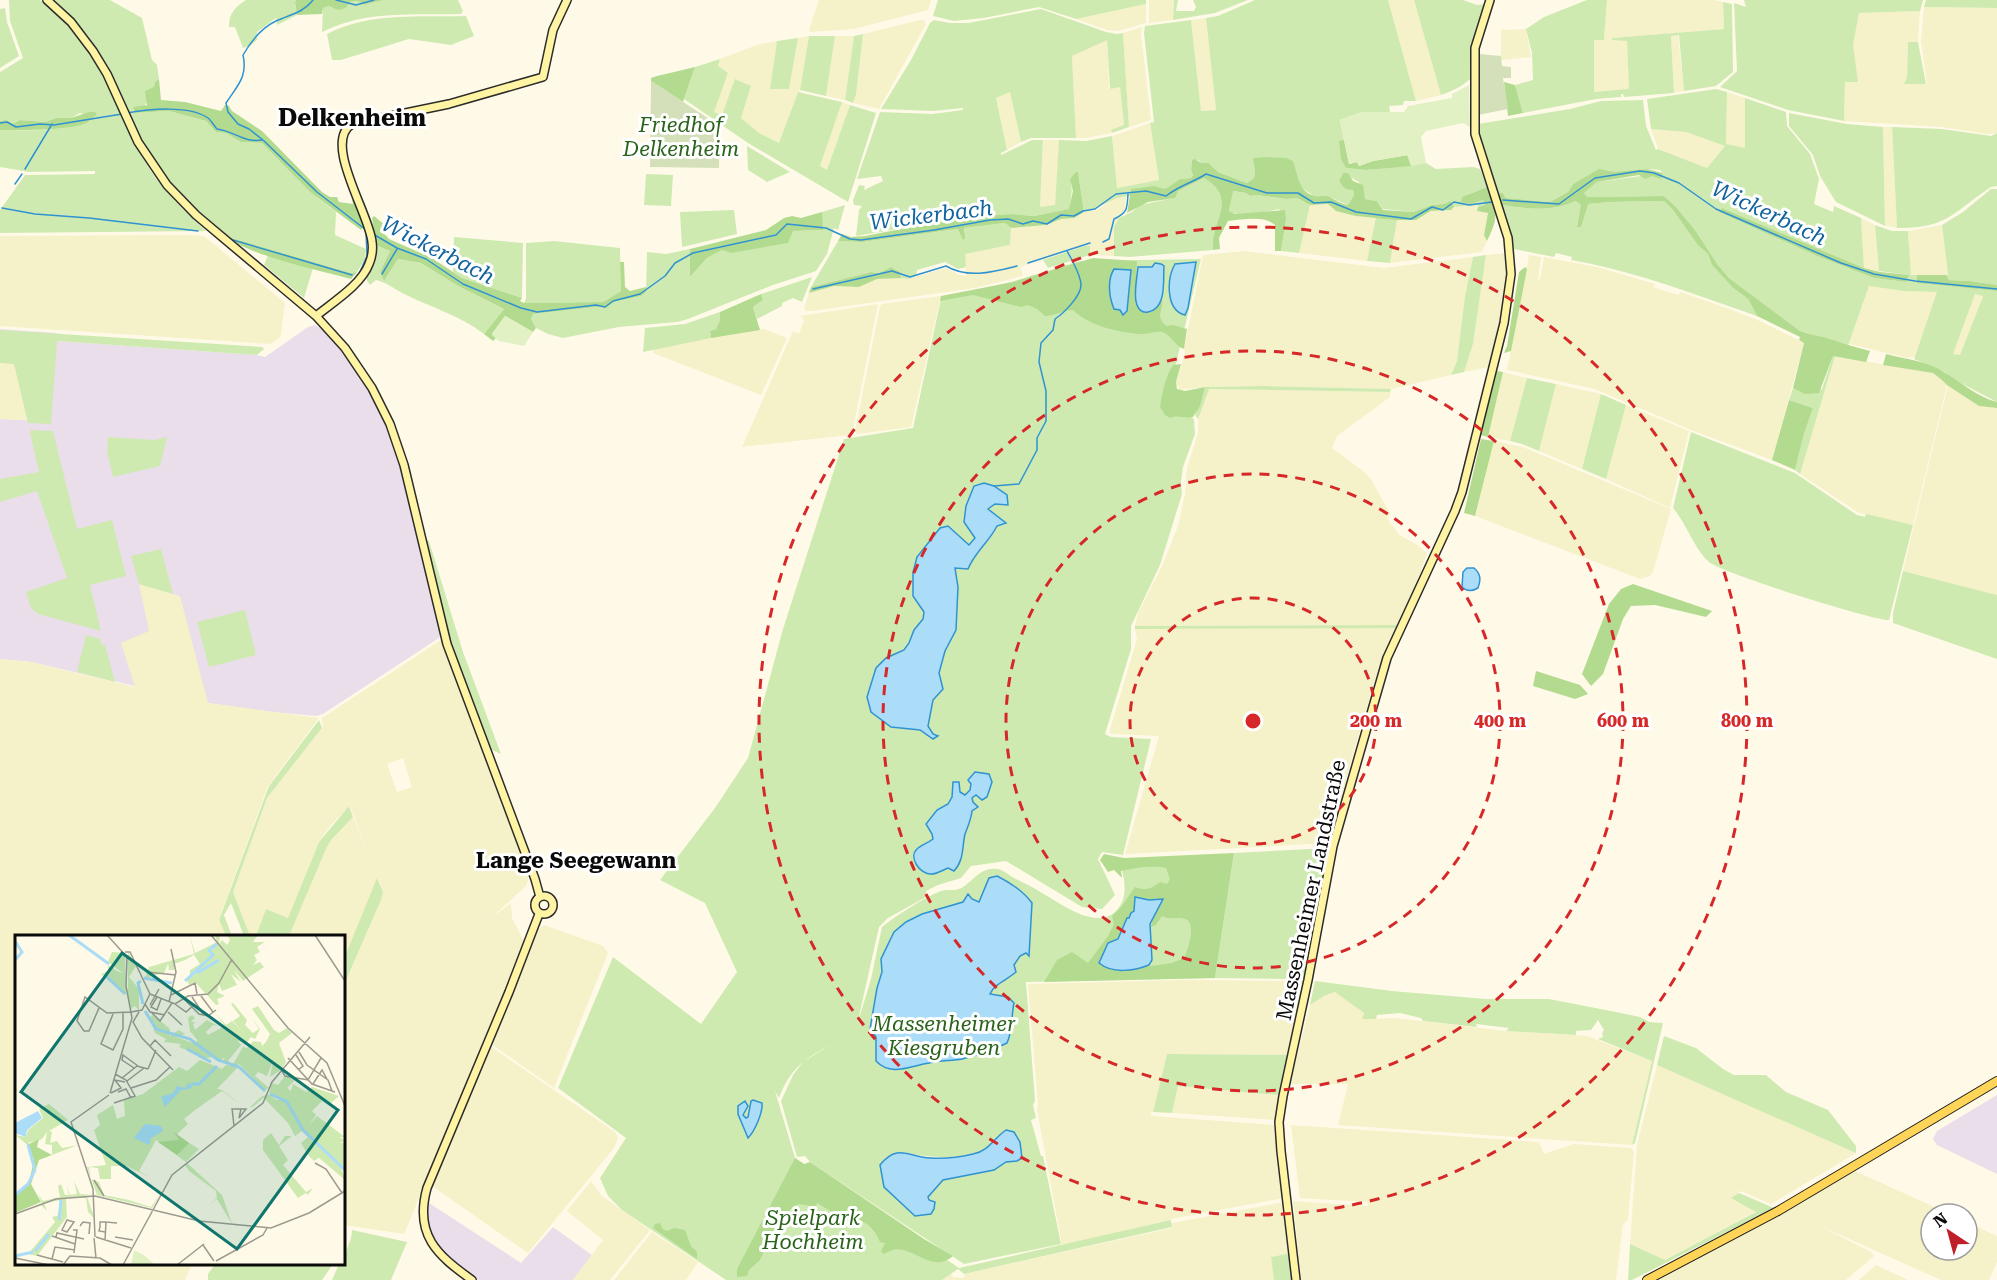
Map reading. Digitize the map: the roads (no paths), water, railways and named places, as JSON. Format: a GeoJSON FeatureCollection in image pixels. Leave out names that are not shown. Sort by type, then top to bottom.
{"type":"FeatureCollection","features":[{"type":"Feature","properties":{"kind":"main road"},"geometry":{"type":"LineString","coordinates":[[47,0],[71,22],[87,41],[107,74],[151,164],[175,195],[314,314],[345,348],[366,378],[384,411],[395,438],[408,480],[447,644],[540,897]]}},
{"type":"Feature","properties":{"kind":"main road"},"geometry":{"type":"LineString","coordinates":[[314,314],[355,284],[366,270],[371,256],[372,240],[369,226],[344,162],[347,128],[352,124],[478,97],[543,77],[554,30],[567,0]]}},
{"type":"Feature","properties":{"kind":"main road","name":"Massenheimer Landstraße"},"geometry":{"type":"LineString","coordinates":[[1296,1280],[1279,1122],[1333,846],[1387,658],[1462,492],[1504,323],[1511,274],[1510,250],[1475,134],[1475,48],[1490,0]]}},
{"type":"Feature","properties":{"kind":"main road"},"geometry":{"type":"LineString","coordinates":[[314,314],[336,299]]}},
{"type":"Feature","properties":{"kind":"main road"},"geometry":{"type":"LineString","coordinates":[[325,308],[325,325]]}},
{"type":"Feature","properties":{"kind":"main road"},"geometry":{"type":"LineString","coordinates":[[540,897],[550,898],[554,905],[548,914],[539,914],[535,904],[540,897]]}},
{"type":"Feature","properties":{"kind":"main road"},"geometry":{"type":"LineString","coordinates":[[472,1280],[436,1251],[425,1230],[422,1212],[427,1188],[539,914]]}},
{"type":"Feature","properties":{"kind":"main road"},"geometry":{"type":"LineString","coordinates":[[1647,1280],[1778,1211],[1997,1080]]}},
{"type":"Feature","properties":{"kind":"water"},"geometry":{"type":"Polygon","coordinates":[[[1196,262],[1185,315],[1178,312],[1171,300],[1170,277],[1175,264],[1196,262]]]}},
{"type":"Feature","properties":{"kind":"water"},"geometry":{"type":"Polygon","coordinates":[[[1155,263],[1164,266],[1163,293],[1154,310],[1144,312],[1141,311],[1136,301],[1138,267],[1152,267],[1155,263]]]}},
{"type":"Feature","properties":{"kind":"water"},"geometry":{"type":"Polygon","coordinates":[[[1114,269],[1131,270],[1127,311],[1123,315],[1120,310],[1114,309],[1111,299],[1110,283],[1114,269]]]}},
{"type":"Feature","properties":{"kind":"water"},"geometry":{"type":"Polygon","coordinates":[[[984,483],[994,486],[1007,495],[1008,505],[995,504],[988,509],[1006,523],[997,526],[968,569],[955,568],[958,587],[956,630],[945,651],[939,673],[943,689],[933,700],[928,726],[933,734],[938,736],[933,739],[920,730],[891,727],[871,712],[867,697],[876,668],[886,658],[904,650],[914,630],[923,619],[924,612],[913,596],[913,572],[917,557],[940,528],[948,526],[969,545],[975,538],[964,522],[966,506],[974,486],[984,483]]]}},
{"type":"Feature","properties":{"kind":"water"},"geometry":{"type":"Polygon","coordinates":[[[1467,568],[1474,568],[1479,575],[1478,588],[1474,590],[1462,587],[1463,572],[1467,568]]]}},
{"type":"Feature","properties":{"kind":"water"},"geometry":{"type":"Polygon","coordinates":[[[975,772],[989,774],[992,782],[987,797],[982,800],[976,795],[972,798],[978,807],[972,811],[960,863],[954,871],[948,868],[930,874],[922,871],[916,864],[914,856],[917,849],[933,839],[926,824],[937,810],[948,804],[952,797],[953,782],[959,782],[960,792],[965,795],[970,790],[971,784],[968,780],[975,772]]]}},
{"type":"Feature","properties":{"kind":"water"},"geometry":{"type":"Polygon","coordinates":[[[997,876],[1016,888],[1032,903],[1029,956],[1026,953],[1020,956],[1014,965],[1016,972],[990,994],[1008,997],[1014,1003],[1007,1043],[962,1059],[901,1069],[882,1066],[876,1061],[876,1037],[870,1029],[882,972],[881,959],[894,932],[906,922],[922,914],[963,902],[968,894],[979,902],[989,878],[997,876]]]}},
{"type":"Feature","properties":{"kind":"water"},"geometry":{"type":"Polygon","coordinates":[[[1135,897],[1149,900],[1163,899],[1150,924],[1152,960],[1149,965],[1137,969],[1110,969],[1099,963],[1108,943],[1118,939],[1127,918],[1134,911],[1135,897]]]}},
{"type":"Feature","properties":{"kind":"water"},"geometry":{"type":"Polygon","coordinates":[[[753,1100],[762,1103],[762,1107],[758,1121],[748,1138],[738,1114],[738,1106],[745,1101],[748,1106],[743,1115],[746,1118],[753,1100]]]}},
{"type":"Feature","properties":{"kind":"water"},"geometry":{"type":"Polygon","coordinates":[[[1006,1130],[1014,1132],[1020,1142],[1022,1158],[1006,1162],[994,1170],[943,1180],[928,1197],[929,1200],[935,1202],[931,1214],[915,1216],[884,1187],[880,1165],[892,1154],[904,1153],[941,1158],[973,1154],[987,1147],[1006,1130]]]}},
{"type":"Feature","properties":{"kind":"waterway","name":"Wickerbach"},"geometry":{"type":"LineString","coordinates":[[313,0],[301,11],[271,24],[253,40],[243,55],[243,75],[226,103],[228,112],[238,124],[263,140],[317,192],[366,230]]}},
{"type":"Feature","properties":{"kind":"waterway","name":"Wickerbach"},"geometry":{"type":"LineString","coordinates":[[336,0],[356,5],[374,0]]}},
{"type":"Feature","properties":{"kind":"waterway"},"geometry":{"type":"LineString","coordinates":[[127,113],[157,109],[190,111],[208,118],[217,129],[250,140],[262,140]]}},
{"type":"Feature","properties":{"kind":"waterway"},"geometry":{"type":"LineString","coordinates":[[0,123],[7,122],[16,127],[54,125],[122,114]]}},
{"type":"Feature","properties":{"kind":"waterway"},"geometry":{"type":"LineString","coordinates":[[25,169],[52,124]]}},
{"type":"Feature","properties":{"kind":"waterway","name":"Wickerbach"},"geometry":{"type":"LineString","coordinates":[[1503,200],[1559,204],[1595,178],[1640,171],[1654,173],[1679,183],[1716,209],[1841,263],[1874,274],[1915,281],[1997,289]]}},
{"type":"Feature","properties":{"kind":"waterway"},"geometry":{"type":"LineString","coordinates":[[15,184],[22,174]]}},
{"type":"Feature","properties":{"kind":"waterway","name":"Wickerbach"},"geometry":{"type":"LineString","coordinates":[[373,234],[397,248],[426,259],[463,284],[521,308],[537,312],[596,305],[605,307],[613,301],[640,294],[665,276],[675,263],[693,253],[776,235],[787,224],[826,228],[850,239],[861,240],[990,220],[1008,219],[1023,224],[1033,221],[1047,224],[1061,215],[1074,216],[1083,211],[1095,209],[1116,194],[1146,191],[1166,196],[1206,174],[1267,193],[1298,193],[1314,203],[1331,202],[1356,212],[1411,219],[1432,207],[1443,210],[1454,202],[1469,205],[1492,202]]}},
{"type":"Feature","properties":{"kind":"waterway"},"geometry":{"type":"LineString","coordinates":[[1103,242],[1109,239],[1114,219],[1126,210],[1128,194]]}},
{"type":"Feature","properties":{"kind":"waterway"},"geometry":{"type":"LineString","coordinates":[[2,208],[35,214],[198,231]]}},
{"type":"Feature","properties":{"kind":"waterway"},"geometry":{"type":"LineString","coordinates":[[359,274],[367,256],[366,231]]}},
{"type":"Feature","properties":{"kind":"waterway"},"geometry":{"type":"LineString","coordinates":[[233,240],[352,275]]}},
{"type":"Feature","properties":{"kind":"waterway"},"geometry":{"type":"LineString","coordinates":[[1028,263],[1090,243]]}},
{"type":"Feature","properties":{"kind":"waterway"},"geometry":{"type":"LineString","coordinates":[[382,274],[397,249]]}},
{"type":"Feature","properties":{"kind":"waterway"},"geometry":{"type":"LineString","coordinates":[[1067,251],[1072,260]]}},
{"type":"Feature","properties":{"kind":"waterway"},"geometry":{"type":"LineString","coordinates":[[994,486],[1019,484],[1037,450],[1037,438],[1046,421],[1046,391],[1039,362],[1041,343],[1053,330],[1055,319],[1071,304],[1080,289],[1080,280],[1073,262]]}},
{"type":"Feature","properties":{"kind":"waterway"},"geometry":{"type":"LineString","coordinates":[[813,289],[892,271],[910,277],[946,266],[972,273],[1017,266]]}},
{"type":"Feature","properties":{"kind":"district","name":"Delkenheim"},"geometry":{"type":"Point","coordinates":[352,118]}},
{"type":"Feature","properties":{"kind":"district","name":"Lange Seegewann"},"geometry":{"type":"Point","coordinates":[576,860]}},
{"type":"Feature","properties":{"kind":"park label","name":"Friedhof Delkenheim"},"geometry":{"type":"Point","coordinates":[681,137]}},
{"type":"Feature","properties":{"kind":"park label","name":"Massenheimer Kiesgruben"},"geometry":{"type":"Point","coordinates":[944,1036]}},
{"type":"Feature","properties":{"kind":"park label","name":"Spielpark Hochheim"},"geometry":{"type":"Point","coordinates":[813,1230]}}]}
